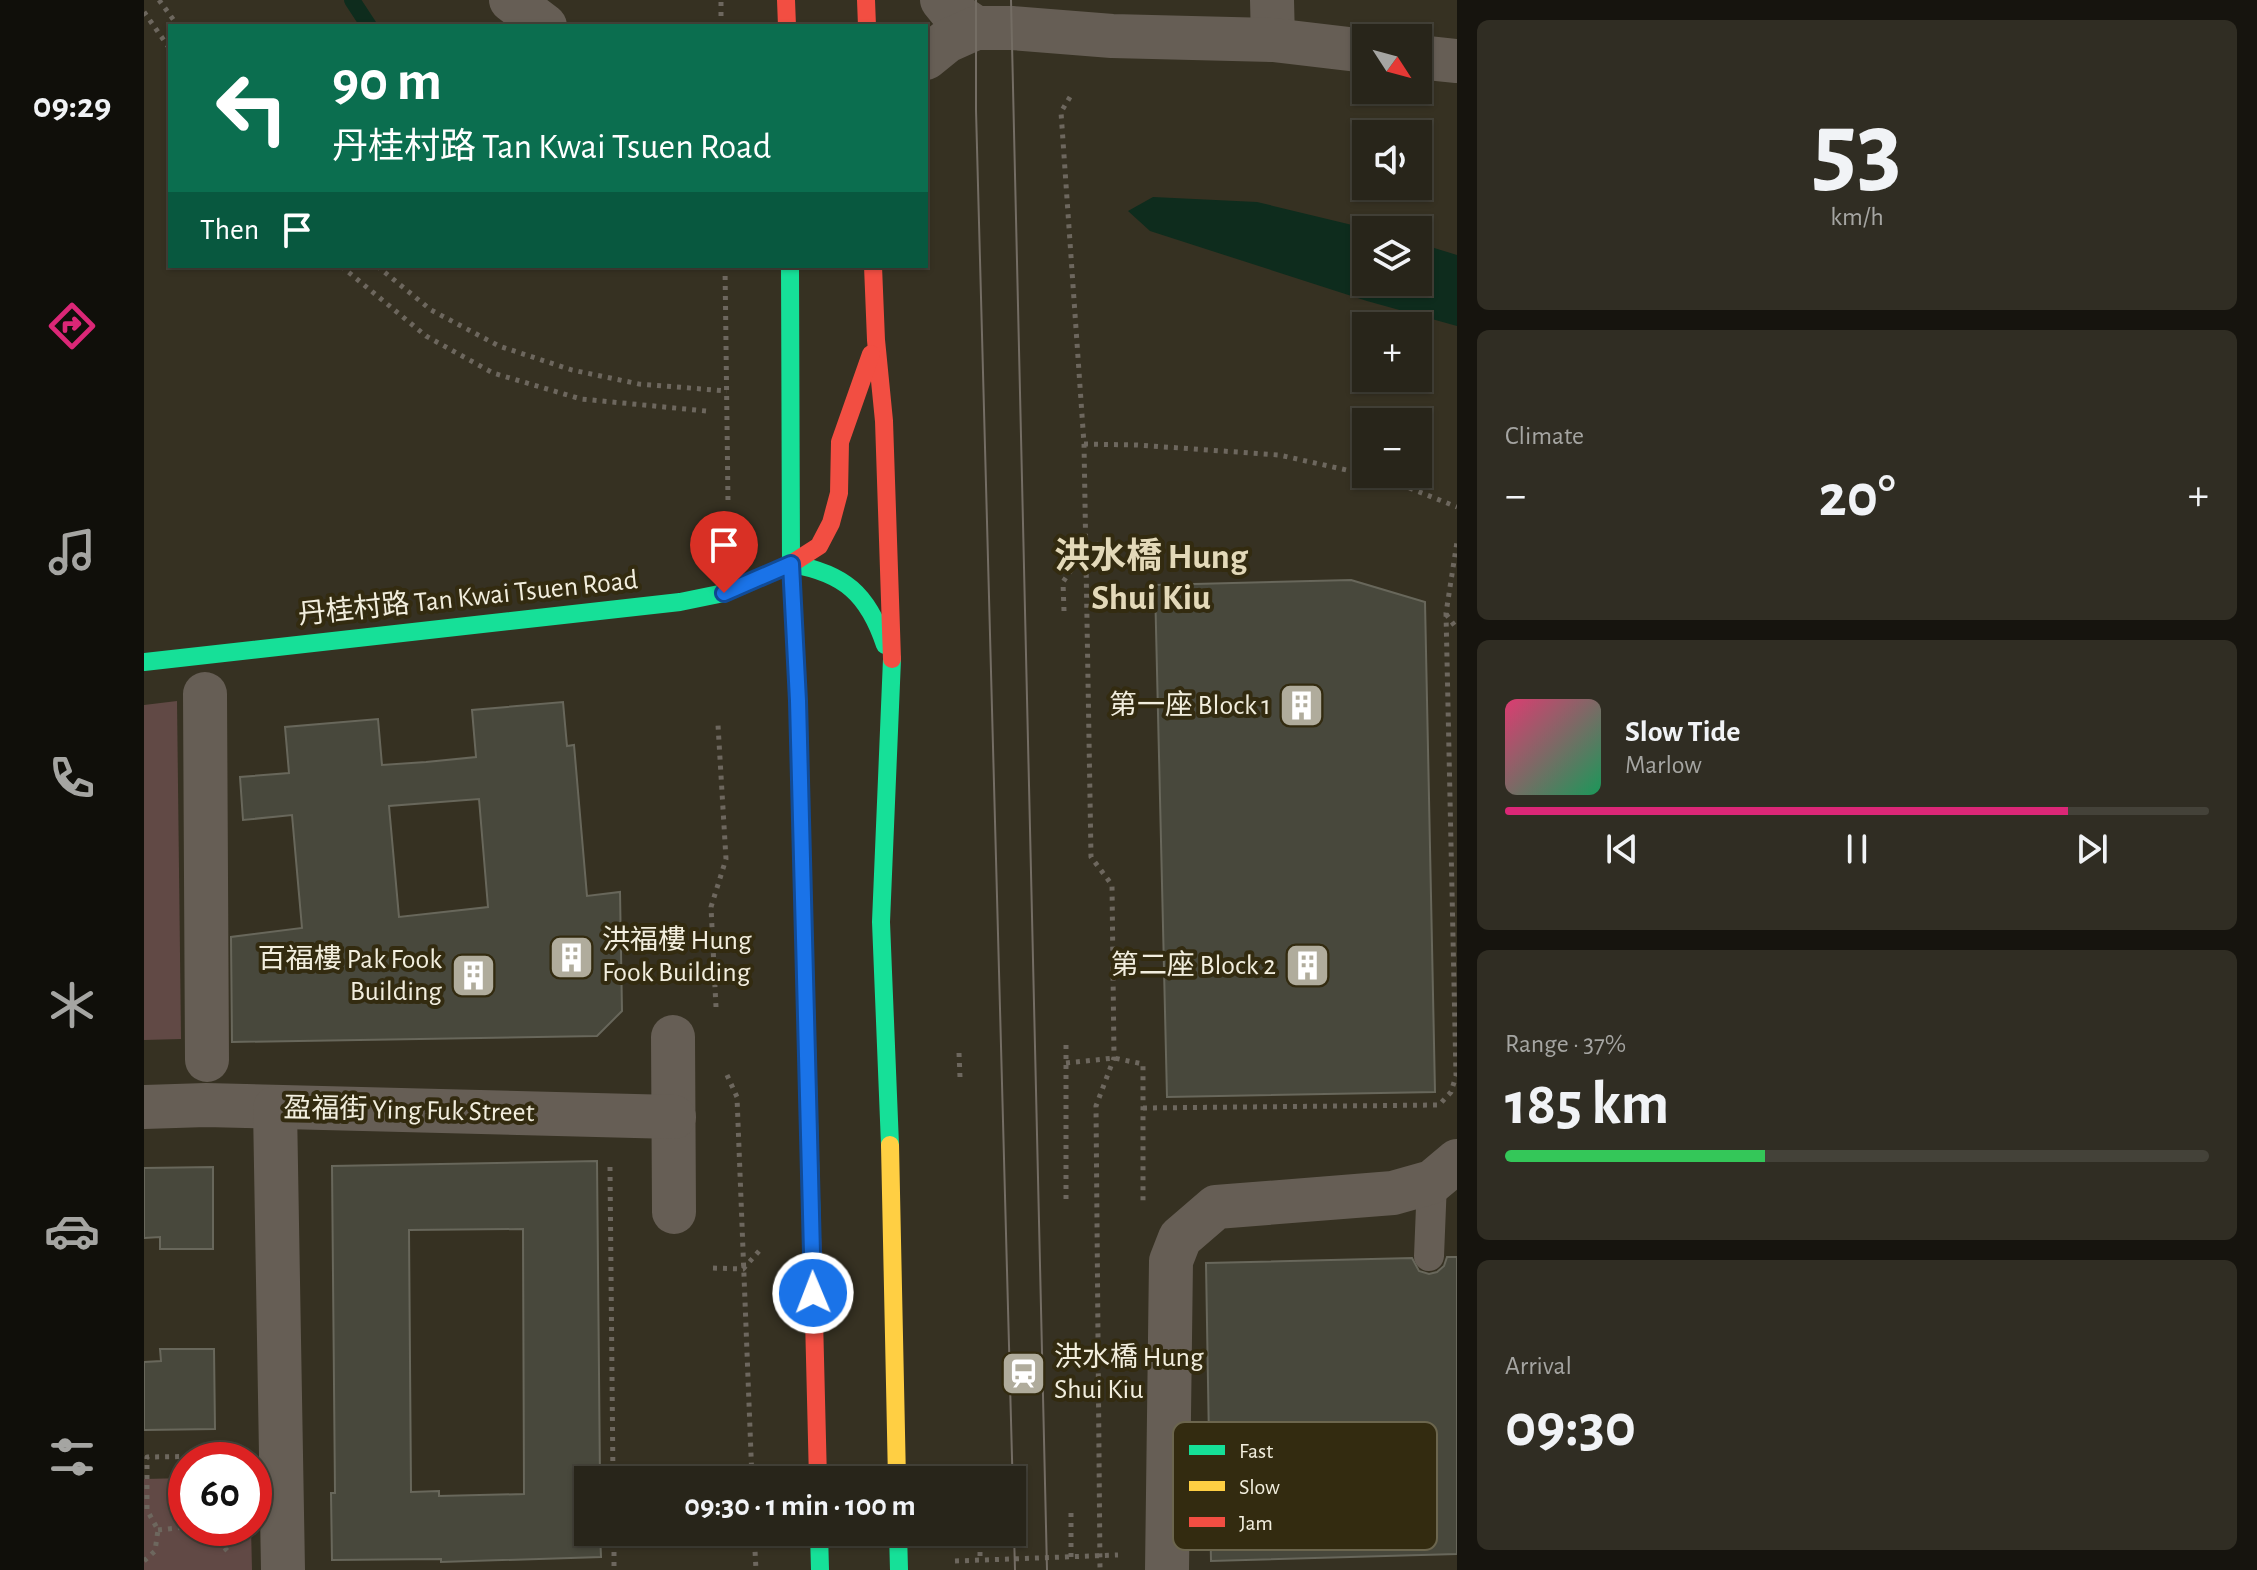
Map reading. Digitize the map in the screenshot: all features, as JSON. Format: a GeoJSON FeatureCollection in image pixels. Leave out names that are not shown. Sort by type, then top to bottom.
{"type":"FeatureCollection","features":[{"type":"Feature","properties":{"kind":"main road"},"geometry":{"type":"LineString","coordinates":[[786,0],[787,24]]}},
{"type":"Feature","properties":{"kind":"main road"},"geometry":{"type":"LineString","coordinates":[[866,0],[867,24]]}},
{"type":"Feature","properties":{"kind":"main road"},"geometry":{"type":"LineString","coordinates":[[790,268],[791,564],[798,701],[818,1466]]}},
{"type":"Feature","properties":{"kind":"main road"},"geometry":{"type":"LineString","coordinates":[[873,268],[884,421],[892,671],[881,922],[892,1190],[897,1466]]}},
{"type":"Feature","properties":{"kind":"main road","name":"丹桂村路 Tan Kwai Tsuen Road"},"geometry":{"type":"LineString","coordinates":[[144,662],[680,602],[724,593],[791,564],[819,546],[831,523],[839,493],[840,442],[876,340]]}},
{"type":"Feature","properties":{"kind":"main road"},"geometry":{"type":"LineString","coordinates":[[791,564],[819,567],[861,596],[878,621],[892,671]]}},
{"type":"Feature","properties":{"kind":"main road"},"geometry":{"type":"LineString","coordinates":[[819,1546],[820,1570]]}},
{"type":"Feature","properties":{"kind":"main road"},"geometry":{"type":"LineString","coordinates":[[898,1546],[899,1570]]}},
{"type":"Feature","properties":{"kind":"street"},"geometry":{"type":"LineString","coordinates":[[511,0],[542,24]]}},
{"type":"Feature","properties":{"kind":"street"},"geometry":{"type":"LineString","coordinates":[[942,0],[951,11],[976,28]]}},
{"type":"Feature","properties":{"kind":"street"},"geometry":{"type":"LineString","coordinates":[[928,56],[947,41],[976,28],[1022,28],[1112,36],[1272,20],[1352,46]]}},
{"type":"Feature","properties":{"kind":"street"},"geometry":{"type":"LineString","coordinates":[[1432,58],[1457,61]]}},
{"type":"Feature","properties":{"kind":"street"},"geometry":{"type":"LineString","coordinates":[[205,694],[207,1060]]}},
{"type":"Feature","properties":{"kind":"street"},"geometry":{"type":"LineString","coordinates":[[673,1037],[674,1212]]}},
{"type":"Feature","properties":{"kind":"street","name":"盈福街 Ying Fuk Street"},"geometry":{"type":"LineString","coordinates":[[144,1107],[206,1105],[674,1117]]}},
{"type":"Feature","properties":{"kind":"street"},"geometry":{"type":"LineString","coordinates":[[275,1108],[283,1570]]}},
{"type":"Feature","properties":{"kind":"street"},"geometry":{"type":"LineString","coordinates":[[1148,1562],[1171,1261],[1180,1238],[1216,1207],[1393,1193],[1444,1172]]}},
{"type":"Feature","properties":{"kind":"lane"},"geometry":{"type":"LineString","coordinates":[[1429,1256],[1444,1172]]}},
{"type":"Feature","properties":{"kind":"path"},"geometry":{"type":"LineString","coordinates":[[159,0],[177,24]]}},
{"type":"Feature","properties":{"kind":"path"},"geometry":{"type":"LineString","coordinates":[[721,0],[721,24]]}},
{"type":"Feature","properties":{"kind":"path"},"geometry":{"type":"LineString","coordinates":[[144,12],[168,46]]}},
{"type":"Feature","properties":{"kind":"path"},"geometry":{"type":"LineString","coordinates":[[1070,97],[1061,112],[1084,444],[1091,857],[1112,885],[1114,1058],[1096,1106],[1100,1570]]}},
{"type":"Feature","properties":{"kind":"path"},"geometry":{"type":"LineString","coordinates":[[343,268],[426,336],[493,373],[581,399],[706,411]]}},
{"type":"Feature","properties":{"kind":"path"},"geometry":{"type":"LineString","coordinates":[[379,268],[431,310],[499,346],[572,370],[639,384],[727,391]]}},
{"type":"Feature","properties":{"kind":"path"},"geometry":{"type":"LineString","coordinates":[[725,268],[728,502]]}},
{"type":"Feature","properties":{"kind":"path"},"geometry":{"type":"LineString","coordinates":[[1084,444],[1279,455],[1387,479],[1457,507]]}},
{"type":"Feature","properties":{"kind":"path"},"geometry":{"type":"LineString","coordinates":[[1143,1108],[1439,1105],[1451,1092],[1456,1076],[1446,613],[1457,542]]}},
{"type":"Feature","properties":{"kind":"path"},"geometry":{"type":"LineString","coordinates":[[1064,611],[1063,582],[1087,546],[1100,544]]}},
{"type":"Feature","properties":{"kind":"path"},"geometry":{"type":"LineString","coordinates":[[1446,613],[1457,629]]}},
{"type":"Feature","properties":{"kind":"path"},"geometry":{"type":"LineString","coordinates":[[716,1011],[711,907],[726,859],[718,725]]}},
{"type":"Feature","properties":{"kind":"path"},"geometry":{"type":"LineString","coordinates":[[1452,884],[1457,872]]}},
{"type":"Feature","properties":{"kind":"path"},"geometry":{"type":"LineString","coordinates":[[1066,1045],[1066,1201]]}},
{"type":"Feature","properties":{"kind":"path"},"geometry":{"type":"LineString","coordinates":[[959,1053],[960,1077]]}},
{"type":"Feature","properties":{"kind":"path"},"geometry":{"type":"LineString","coordinates":[[1066,1063],[1114,1058],[1143,1064],[1143,1206],[1180,1238]]}},
{"type":"Feature","properties":{"kind":"path"},"geometry":{"type":"LineString","coordinates":[[724,1070],[737,1097],[751,1466]]}},
{"type":"Feature","properties":{"kind":"path"},"geometry":{"type":"LineString","coordinates":[[610,1163],[613,1466]]}},
{"type":"Feature","properties":{"kind":"path"},"geometry":{"type":"LineString","coordinates":[[743,1269],[763,1246]]}},
{"type":"Feature","properties":{"kind":"path"},"geometry":{"type":"LineString","coordinates":[[713,1268],[743,1269]]}},
{"type":"Feature","properties":{"kind":"path"},"geometry":{"type":"LineString","coordinates":[[144,1561],[155,1551],[158,1530],[146,1509],[147,1457],[280,1454]]}},
{"type":"Feature","properties":{"kind":"path"},"geometry":{"type":"LineString","coordinates":[[1071,1512],[1071,1557]]}},
{"type":"Feature","properties":{"kind":"path"},"geometry":{"type":"LineString","coordinates":[[158,1530],[168,1529]]}},
{"type":"Feature","properties":{"kind":"path"},"geometry":{"type":"LineString","coordinates":[[223,1546],[234,1559]]}},
{"type":"Feature","properties":{"kind":"path"},"geometry":{"type":"LineString","coordinates":[[614,1546],[614,1570]]}},
{"type":"Feature","properties":{"kind":"path"},"geometry":{"type":"LineString","coordinates":[[755,1546],[756,1570]]}},
{"type":"Feature","properties":{"kind":"path"},"geometry":{"type":"LineString","coordinates":[[980,1546],[980,1561]]}},
{"type":"Feature","properties":{"kind":"path"},"geometry":{"type":"LineString","coordinates":[[955,1561],[1100,1554],[1148,1562]]}},
{"type":"Feature","properties":{"kind":"shaded area"},"geometry":{"type":"Polygon","coordinates":[[[1153,197],[1257,202],[1352,225],[1352,296],[1432,296],[1432,247],[1457,255],[1457,326],[1432,319],[1432,312],[1407,312],[1367,301],[1150,231],[1128,211],[1153,197]]]}},
{"type":"Feature","properties":{"kind":"shaded area"},"geometry":{"type":"Polygon","coordinates":[[[177,701],[181,1039],[144,1040],[144,705],[177,701]]]}},
{"type":"Feature","properties":{"kind":"shaded area"},"geometry":{"type":"Polygon","coordinates":[[[168,1478],[168,1546],[251,1546],[252,1570],[144,1570],[144,1479],[168,1478]]]}},
{"type":"Feature","properties":{"kind":"building"},"geometry":{"type":"Polygon","coordinates":[[[1351,580],[1425,602],[1435,1092],[1167,1097],[1155,585],[1351,580]]]}},
{"type":"Feature","properties":{"kind":"building"},"geometry":{"type":"Polygon","coordinates":[[[563,702],[567,746],[574,745],[587,896],[620,892],[622,1011],[597,1036],[232,1042],[231,937],[302,928],[292,815],[243,820],[240,777],[289,773],[285,727],[378,719],[382,765],[476,757],[472,710],[563,702]],[[479,799],[389,806],[399,917],[488,907],[479,799]]]}},
{"type":"Feature","properties":{"kind":"building"},"geometry":{"type":"Polygon","coordinates":[[[597,1161],[600,1466],[574,1466],[574,1546],[601,1546],[601,1557],[441,1562],[441,1559],[332,1560],[331,1493],[335,1493],[332,1166],[597,1161]],[[523,1229],[409,1230],[411,1492],[439,1491],[439,1496],[524,1494],[523,1229]]]}},
{"type":"Feature","properties":{"kind":"building"},"geometry":{"type":"Polygon","coordinates":[[[213,1167],[213,1249],[160,1249],[160,1237],[144,1238],[144,1168],[213,1167]]]}},
{"type":"Feature","properties":{"kind":"building"},"geometry":{"type":"Polygon","coordinates":[[[1447,1257],[1457,1257],[1457,1554],[1211,1561],[1211,1550],[1437,1550],[1437,1422],[1209,1422],[1206,1263],[1412,1258],[1419,1271],[1429,1274],[1444,1266],[1447,1257]]]}},
{"type":"Feature","properties":{"kind":"building"},"geometry":{"type":"Polygon","coordinates":[[[160,1349],[214,1349],[215,1429],[144,1430],[144,1362],[161,1361],[160,1349]]]}},
{"type":"Feature","properties":{"kind":"waterway"},"geometry":{"type":"LineString","coordinates":[[352,0],[368,24]]}},
{"type":"Feature","properties":{"kind":"tram line"},"geometry":{"type":"LineString","coordinates":[[976,0],[976,110],[1015,1570]]}},
{"type":"Feature","properties":{"kind":"tram line"},"geometry":{"type":"LineString","coordinates":[[1011,0],[1047,1570]]}},
{"type":"Feature","properties":{"kind":"traffic: fast"},"geometry":{"type":"LineString","coordinates":[[790,268],[791,564],[798,701],[812,1237]]}},
{"type":"Feature","properties":{"kind":"traffic: fast"},"geometry":{"type":"LineString","coordinates":[[144,662],[680,602],[724,593],[791,564]]}},
{"type":"Feature","properties":{"kind":"traffic: fast"},"geometry":{"type":"LineString","coordinates":[[791,564],[826,573],[852,589],[871,612],[885,645]]}},
{"type":"Feature","properties":{"kind":"traffic: fast"},"geometry":{"type":"LineString","coordinates":[[890,1145],[881,922],[892,659]]}},
{"type":"Feature","properties":{"kind":"traffic: fast"},"geometry":{"type":"LineString","coordinates":[[819,1546],[820,1570]]}},
{"type":"Feature","properties":{"kind":"traffic: fast"},"geometry":{"type":"LineString","coordinates":[[898,1546],[899,1570]]}},
{"type":"Feature","properties":{"kind":"traffic: slow"},"geometry":{"type":"LineString","coordinates":[[890,1145],[897,1466]]}},
{"type":"Feature","properties":{"kind":"traffic: jam"},"geometry":{"type":"LineString","coordinates":[[786,0],[787,24]]}},
{"type":"Feature","properties":{"kind":"traffic: jam"},"geometry":{"type":"LineString","coordinates":[[866,0],[867,24]]}},
{"type":"Feature","properties":{"kind":"traffic: jam"},"geometry":{"type":"LineString","coordinates":[[873,268],[884,421],[892,659]]}},
{"type":"Feature","properties":{"kind":"traffic: jam"},"geometry":{"type":"LineString","coordinates":[[791,564],[819,546],[831,523],[839,493],[840,442],[871,354]]}},
{"type":"Feature","properties":{"kind":"traffic: jam"},"geometry":{"type":"LineString","coordinates":[[812,1237],[818,1466]]}},
{"type":"Feature","properties":{"kind":"place","name":"第一座 Block 1"},"geometry":{"type":"Point","coordinates":[1302,706]}},
{"type":"Feature","properties":{"kind":"place","name":"洪福樓 Hung Fook Building"},"geometry":{"type":"Point","coordinates":[571,957]}},
{"type":"Feature","properties":{"kind":"place","name":"第二座 Block 2"},"geometry":{"type":"Point","coordinates":[1307,966]}},
{"type":"Feature","properties":{"kind":"place","name":"百福樓 Pak Fook Building"},"geometry":{"type":"Point","coordinates":[473,976]}},
{"type":"Feature","properties":{"kind":"place","name":"洪水橋 Hung Shui Kiu"},"geometry":{"type":"Point","coordinates":[1023,1374]}},
{"type":"Feature","properties":{"kind":"district","name":"洪水橋 Hung Shui Kiu"},"geometry":{"type":"Point","coordinates":[1151,578]}},
{"type":"Feature","properties":{"kind":"route"},"geometry":{"type":"LineString","coordinates":[[724,593],[791,564],[798,701],[813,1293]]}}]}
